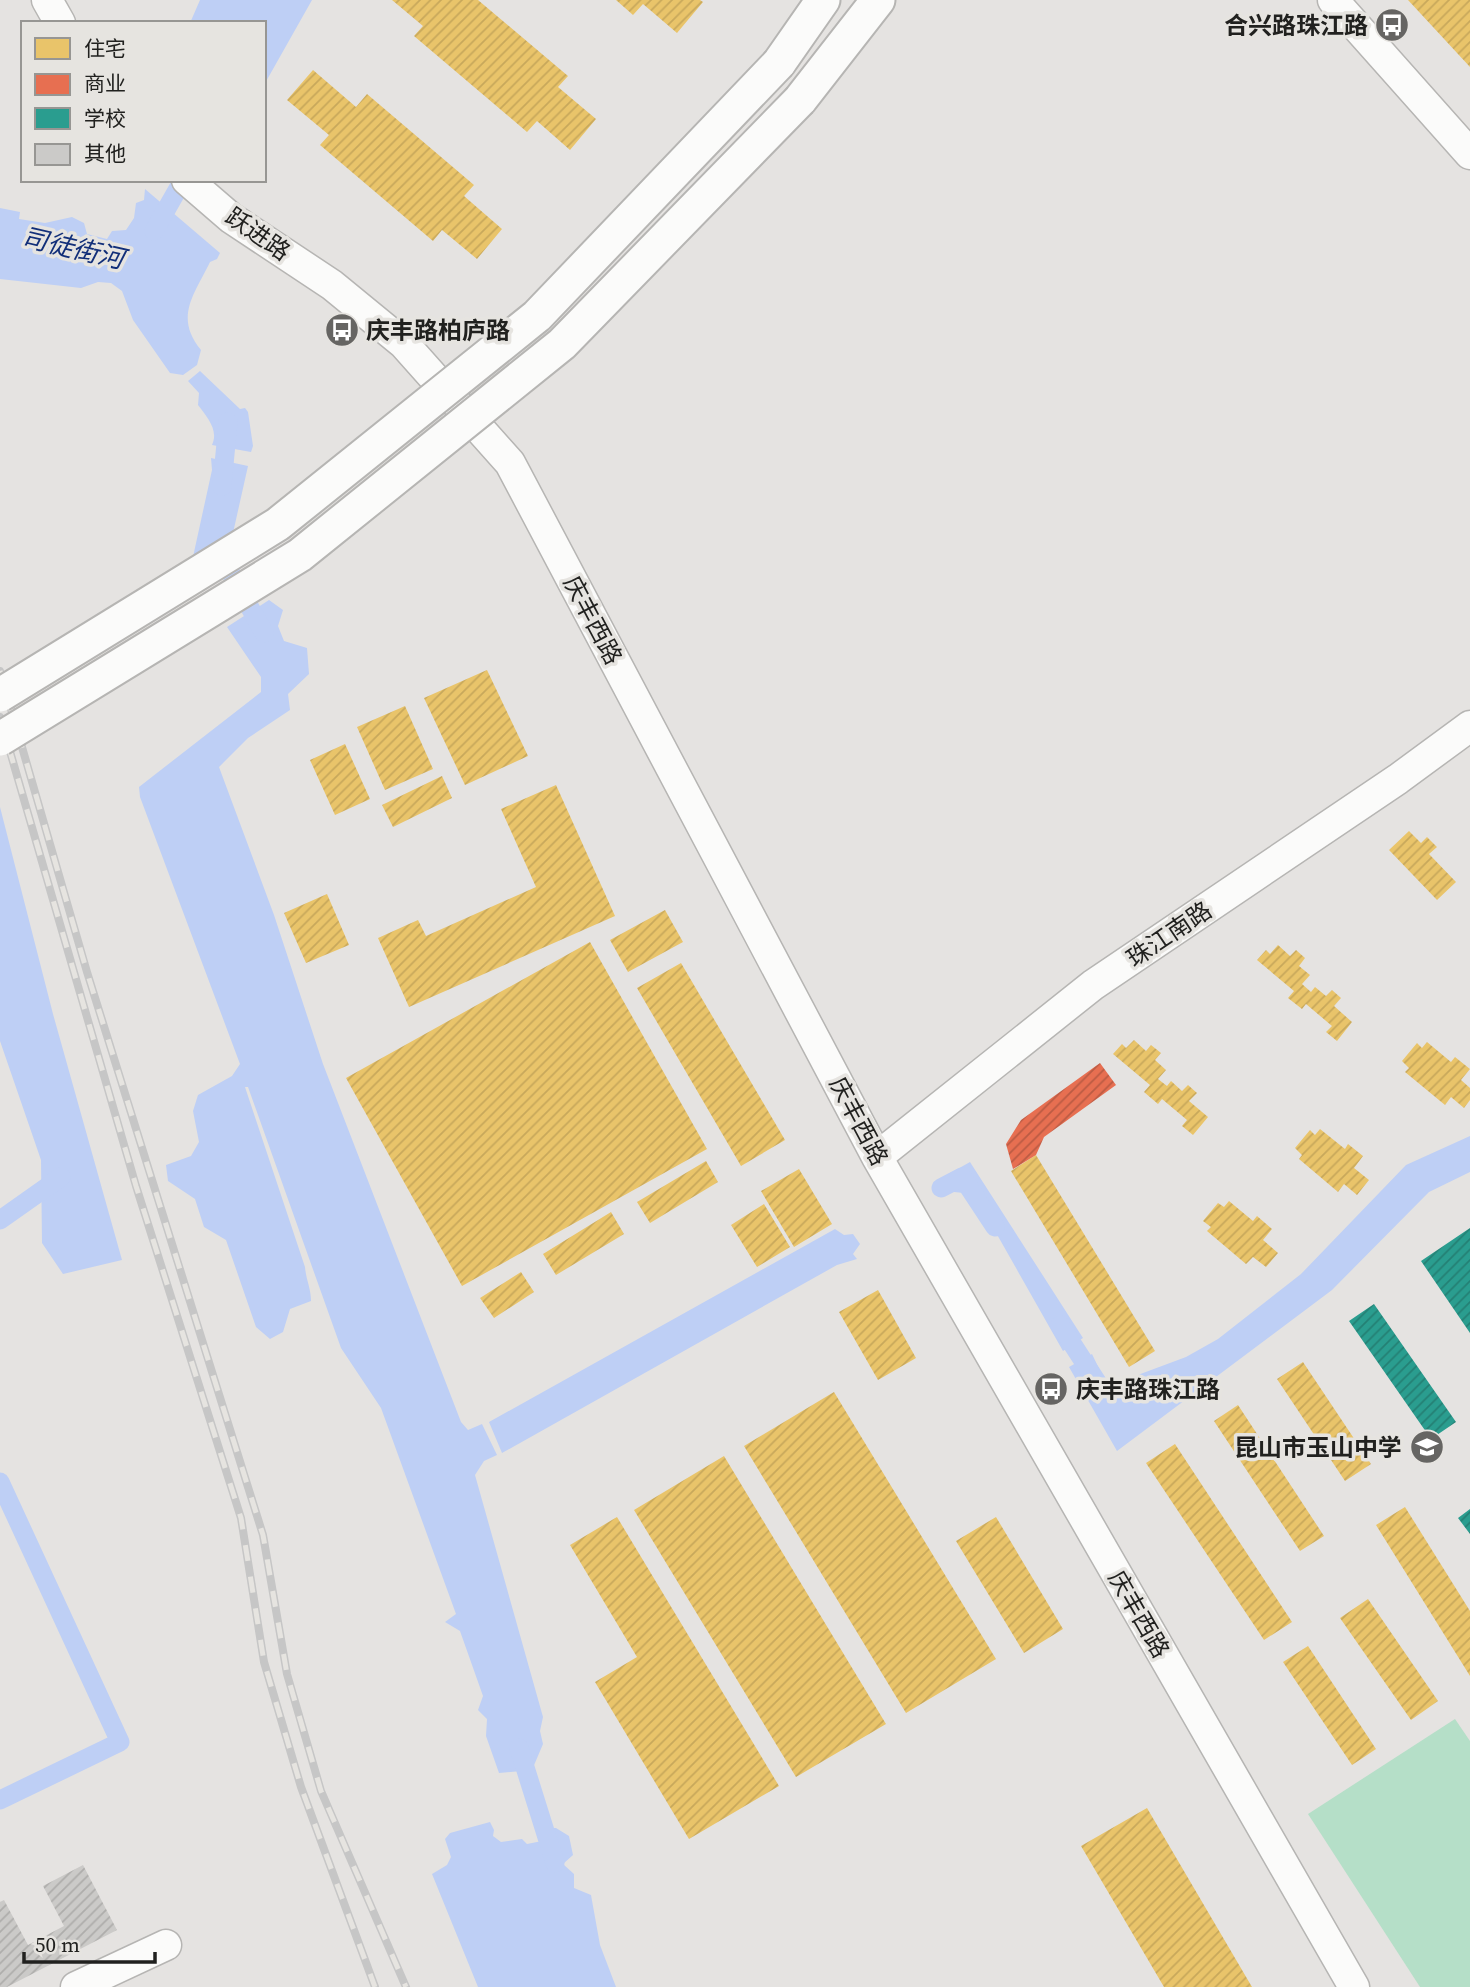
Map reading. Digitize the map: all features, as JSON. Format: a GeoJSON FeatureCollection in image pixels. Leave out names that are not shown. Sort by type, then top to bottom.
{"type":"FeatureCollection","features":[{"type":"Feature","properties":{"kind":"main road"},"geometry":{"type":"LineString","coordinates":[[0,695],[278,524],[537,316],[779,63],[823,0]]}},
{"type":"Feature","properties":{"kind":"main road"},"geometry":{"type":"LineString","coordinates":[[0,739],[300,555],[562,344],[800,100],[878,0]]}},
{"type":"Feature","properties":{"kind":"street"},"geometry":{"type":"LineString","coordinates":[[47,0],[59,21]]}},
{"type":"Feature","properties":{"kind":"street"},"geometry":{"type":"LineString","coordinates":[[1334,0],[1470,154]]}},
{"type":"Feature","properties":{"kind":"street","name":"跃进路"},"geometry":{"type":"LineString","coordinates":[[189,182],[231,218],[332,285]]}},
{"type":"Feature","properties":{"kind":"street","name":"庆丰西路"},"geometry":{"type":"LineString","coordinates":[[332,285],[404,344],[510,463],[877,1157],[1354,1987]]}},
{"type":"Feature","properties":{"kind":"street","name":"珠江南路"},"geometry":{"type":"LineString","coordinates":[[877,1157],[1093,985],[1398,779],[1470,726]]}},
{"type":"Feature","properties":{"kind":"street"},"geometry":{"type":"LineString","coordinates":[[76,1987],[166,1944]]}},
{"type":"Feature","properties":{"kind":"green space"},"geometry":{"type":"Polygon","coordinates":[[[1455,1719],[1470,1741],[1470,1987],[1420,1987],[1308,1814],[1455,1719]]]}},
{"type":"Feature","properties":{"kind":"water"},"geometry":{"type":"Polygon","coordinates":[[[200,0],[312,0],[266,81],[266,21],[191,21],[200,0]]]}},
{"type":"Feature","properties":{"kind":"water"},"geometry":{"type":"Polygon","coordinates":[[[145,189],[220,253],[217,259],[210,262],[189,306],[189,327],[201,350],[197,365],[183,375],[170,373],[133,320],[122,291],[111,283],[98,282],[81,288],[0,279],[0,208],[20,212],[19,219],[45,223],[72,217],[84,223],[87,234],[107,239],[112,231],[126,230],[134,218],[136,203],[144,200],[145,189]]]}},
{"type":"Feature","properties":{"kind":"water"},"geometry":{"type":"Polygon","coordinates":[[[200,371],[240,409],[245,408],[248,412],[253,446],[251,452],[212,445],[213,429],[198,405],[199,393],[188,381],[200,371]]]}},
{"type":"Feature","properties":{"kind":"water"},"geometry":{"type":"Polygon","coordinates":[[[211,458],[248,466],[233,533],[191,566],[212,470],[211,458]]]}},
{"type":"Feature","properties":{"kind":"water"},"geometry":{"type":"Polygon","coordinates":[[[269,600],[283,610],[278,626],[284,641],[307,648],[309,674],[288,694],[290,710],[248,738],[219,767],[274,915],[323,1064],[461,1422],[468,1430],[482,1424],[497,1455],[484,1461],[475,1475],[543,1717],[540,1731],[543,1744],[532,1770],[499,1773],[486,1736],[487,1719],[478,1710],[483,1696],[460,1631],[445,1622],[456,1614],[381,1408],[341,1348],[248,1087],[245,1087],[305,1267],[310,1292],[311,1301],[290,1309],[283,1332],[270,1339],[256,1327],[226,1240],[204,1227],[195,1199],[168,1181],[166,1165],[191,1156],[199,1142],[193,1111],[198,1095],[232,1076],[240,1064],[140,797],[139,787],[261,692],[261,677],[227,627],[269,600]]]}},
{"type":"Feature","properties":{"kind":"water"},"geometry":{"type":"Polygon","coordinates":[[[0,807],[53,1014],[122,1260],[63,1274],[42,1243],[41,1160],[0,1041],[0,807]]]}},
{"type":"Feature","properties":{"kind":"water"},"geometry":{"type":"Polygon","coordinates":[[[1470,1136],[1470,1172],[1429,1192],[1332,1290],[1117,1451],[1069,1367],[1092,1354],[1102,1375],[1110,1382],[1128,1383],[1135,1376],[1186,1357],[1218,1339],[1301,1274],[1406,1165],[1470,1136]]]}},
{"type":"Feature","properties":{"kind":"water"},"geometry":{"type":"Polygon","coordinates":[[[970,1162],[1083,1338],[1063,1351],[974,1194],[954,1192],[947,1175],[970,1162]]]}},
{"type":"Feature","properties":{"kind":"water"},"geometry":{"type":"Polygon","coordinates":[[[835,1229],[844,1235],[853,1234],[860,1244],[853,1254],[857,1259],[837,1265],[502,1453],[489,1422],[835,1229]]]}},
{"type":"Feature","properties":{"kind":"water"},"geometry":{"type":"Polygon","coordinates":[[[490,1822],[494,1830],[493,1836],[501,1842],[522,1839],[527,1844],[547,1840],[544,1828],[556,1828],[569,1836],[573,1855],[563,1864],[574,1874],[574,1888],[591,1895],[600,1945],[616,1987],[478,1987],[432,1874],[447,1865],[451,1857],[445,1839],[450,1833],[490,1822]]]}},
{"type":"Feature","properties":{"kind":"building: 住宅"},"geometry":{"type":"Polygon","coordinates":[[[392,0],[478,0],[568,76],[558,87],[596,119],[570,150],[537,121],[527,132],[414,36],[423,26],[392,0]]]}},
{"type":"Feature","properties":{"kind":"building: 住宅"},"geometry":{"type":"Polygon","coordinates":[[[616,0],[703,2],[677,33],[643,4],[633,15],[616,0]]]}},
{"type":"Feature","properties":{"kind":"building: 住宅"},"geometry":{"type":"Polygon","coordinates":[[[1408,0],[1470,0],[1470,67],[1408,0]]]}},
{"type":"Feature","properties":{"kind":"building: 住宅"},"geometry":{"type":"Polygon","coordinates":[[[313,70],[356,107],[367,94],[474,185],[464,196],[502,229],[477,259],[442,230],[433,241],[320,145],[329,135],[287,100],[313,70]]]}},
{"type":"Feature","properties":{"kind":"building: 住宅"},"geometry":{"type":"Polygon","coordinates":[[[487,670],[528,756],[465,785],[424,698],[487,670]]]}},
{"type":"Feature","properties":{"kind":"building: 住宅"},"geometry":{"type":"Polygon","coordinates":[[[405,706],[433,769],[385,790],[357,727],[405,706]]]}},
{"type":"Feature","properties":{"kind":"building: 住宅"},"geometry":{"type":"Polygon","coordinates":[[[345,744],[370,799],[335,815],[310,760],[345,744]]]}},
{"type":"Feature","properties":{"kind":"building: 住宅"},"geometry":{"type":"Polygon","coordinates":[[[442,776],[452,798],[393,827],[382,805],[442,776]]]}},
{"type":"Feature","properties":{"kind":"building: 住宅"},"geometry":{"type":"Polygon","coordinates":[[[556,785],[615,916],[409,1007],[378,938],[418,920],[426,936],[536,887],[501,809],[556,785]]]}},
{"type":"Feature","properties":{"kind":"building: 住宅"},"geometry":{"type":"Polygon","coordinates":[[[1409,831],[1421,843],[1427,837],[1437,847],[1429,854],[1456,882],[1437,900],[1389,850],[1409,831]]]}},
{"type":"Feature","properties":{"kind":"building: 住宅"},"geometry":{"type":"Polygon","coordinates":[[[327,894],[349,945],[306,963],[284,913],[327,894]]]}},
{"type":"Feature","properties":{"kind":"building: 住宅"},"geometry":{"type":"Polygon","coordinates":[[[665,910],[683,942],[628,972],[610,940],[665,910]]]}},
{"type":"Feature","properties":{"kind":"building: 住宅"},"geometry":{"type":"Polygon","coordinates":[[[590,942],[707,1149],[462,1286],[346,1078],[590,942]]]}},
{"type":"Feature","properties":{"kind":"building: 住宅"},"geometry":{"type":"Polygon","coordinates":[[[1278,945],[1290,956],[1296,950],[1305,958],[1299,966],[1310,975],[1302,984],[1311,992],[1315,987],[1326,996],[1332,990],[1341,998],[1334,1006],[1352,1022],[1337,1041],[1326,1032],[1332,1026],[1306,1004],[1302,1009],[1288,998],[1294,991],[1257,960],[1266,950],[1270,954],[1278,945]]]}},
{"type":"Feature","properties":{"kind":"building: 住宅"},"geometry":{"type":"Polygon","coordinates":[[[681,963],[785,1140],[741,1166],[637,988],[681,963]]]}},
{"type":"Feature","properties":{"kind":"building: 住宅"},"geometry":{"type":"Polygon","coordinates":[[[1134,1040],[1146,1051],[1151,1045],[1161,1053],[1155,1060],[1166,1070],[1158,1079],[1167,1086],[1171,1081],[1182,1091],[1188,1085],[1197,1093],[1189,1101],[1208,1117],[1193,1135],[1182,1126],[1187,1120],[1162,1099],[1158,1104],[1144,1092],[1150,1085],[1113,1054],[1122,1044],[1126,1048],[1134,1040]]]}},
{"type":"Feature","properties":{"kind":"building: 住宅"},"geometry":{"type":"Polygon","coordinates":[[[1427,1042],[1451,1062],[1455,1057],[1470,1069],[1461,1080],[1470,1088],[1470,1100],[1464,1108],[1451,1097],[1445,1105],[1405,1072],[1409,1068],[1402,1061],[1417,1043],[1422,1048],[1427,1042]]]}},
{"type":"Feature","properties":{"kind":"building: 住宅"},"geometry":{"type":"Polygon","coordinates":[[[1320,1129],[1345,1149],[1348,1144],[1363,1156],[1354,1168],[1369,1180],[1357,1195],[1344,1184],[1338,1192],[1299,1159],[1302,1155],[1295,1148],[1310,1130],[1315,1135],[1320,1129]]]}},
{"type":"Feature","properties":{"kind":"building: 住宅"},"geometry":{"type":"Polygon","coordinates":[[[1036,1155],[1155,1351],[1129,1367],[1011,1171],[1036,1155]]]}},
{"type":"Feature","properties":{"kind":"building: 住宅"},"geometry":{"type":"Polygon","coordinates":[[[706,1161],[718,1182],[650,1223],[637,1202],[706,1161]]]}},
{"type":"Feature","properties":{"kind":"building: 住宅"},"geometry":{"type":"Polygon","coordinates":[[[799,1169],[832,1224],[794,1247],[761,1191],[799,1169]]]}},
{"type":"Feature","properties":{"kind":"building: 住宅"},"geometry":{"type":"Polygon","coordinates":[[[1229,1201],[1253,1221],[1257,1216],[1272,1229],[1263,1240],[1278,1253],[1266,1267],[1253,1257],[1246,1264],[1207,1231],[1211,1227],[1203,1221],[1218,1203],[1224,1207],[1229,1201]]]}},
{"type":"Feature","properties":{"kind":"building: 住宅"},"geometry":{"type":"Polygon","coordinates":[[[764,1204],[790,1247],[757,1267],[731,1225],[764,1204]]]}},
{"type":"Feature","properties":{"kind":"building: 住宅"},"geometry":{"type":"Polygon","coordinates":[[[611,1212],[624,1234],[556,1275],[543,1254],[611,1212]]]}},
{"type":"Feature","properties":{"kind":"building: 住宅"},"geometry":{"type":"Polygon","coordinates":[[[521,1272],[534,1292],[494,1318],[480,1298],[521,1272]]]}},
{"type":"Feature","properties":{"kind":"building: 住宅"},"geometry":{"type":"Polygon","coordinates":[[[878,1290],[916,1358],[878,1380],[839,1312],[878,1290]]]}},
{"type":"Feature","properties":{"kind":"building: 住宅"},"geometry":{"type":"Polygon","coordinates":[[[1303,1362],[1371,1464],[1345,1481],[1277,1379],[1303,1362]]]}},
{"type":"Feature","properties":{"kind":"building: 住宅"},"geometry":{"type":"Polygon","coordinates":[[[834,1392],[996,1659],[906,1713],[744,1446],[834,1392]]]}},
{"type":"Feature","properties":{"kind":"building: 住宅"},"geometry":{"type":"Polygon","coordinates":[[[1238,1405],[1324,1536],[1300,1551],[1214,1421],[1238,1405]]]}},
{"type":"Feature","properties":{"kind":"building: 住宅"},"geometry":{"type":"Polygon","coordinates":[[[1175,1444],[1292,1622],[1264,1640],[1146,1463],[1175,1444]]]}},
{"type":"Feature","properties":{"kind":"building: 住宅"},"geometry":{"type":"Polygon","coordinates":[[[724,1456],[886,1724],[796,1777],[634,1510],[724,1456]]]}},
{"type":"Feature","properties":{"kind":"building: 住宅"},"geometry":{"type":"Polygon","coordinates":[[[1405,1507],[1470,1611],[1470,1676],[1376,1525],[1405,1507]]]}},
{"type":"Feature","properties":{"kind":"building: 住宅"},"geometry":{"type":"Polygon","coordinates":[[[617,1517],[779,1786],[689,1839],[595,1682],[637,1657],[570,1545],[617,1517]]]}},
{"type":"Feature","properties":{"kind":"building: 住宅"},"geometry":{"type":"Polygon","coordinates":[[[996,1517],[1063,1629],[1024,1653],[956,1541],[996,1517]]]}},
{"type":"Feature","properties":{"kind":"building: 住宅"},"geometry":{"type":"Polygon","coordinates":[[[1368,1599],[1438,1701],[1411,1720],[1340,1618],[1368,1599]]]}},
{"type":"Feature","properties":{"kind":"building: 住宅"},"geometry":{"type":"Polygon","coordinates":[[[1308,1646],[1376,1749],[1352,1765],[1283,1662],[1308,1646]]]}},
{"type":"Feature","properties":{"kind":"building: 住宅"},"geometry":{"type":"Polygon","coordinates":[[[1147,1808],[1252,1987],[1164,1987],[1081,1846],[1147,1808]]]}},
{"type":"Feature","properties":{"kind":"building: 商业"},"geometry":{"type":"Polygon","coordinates":[[[1100,1063],[1116,1085],[1044,1137],[1036,1155],[1013,1169],[1006,1144],[1021,1120],[1100,1063]]]}},
{"type":"Feature","properties":{"kind":"building: 学校"},"geometry":{"type":"Polygon","coordinates":[[[1470,1228],[1470,1333],[1421,1261],[1470,1228]]]}},
{"type":"Feature","properties":{"kind":"building: 学校"},"geometry":{"type":"Polygon","coordinates":[[[1374,1304],[1456,1422],[1431,1439],[1349,1321],[1374,1304]]]}},
{"type":"Feature","properties":{"kind":"building: 学校"},"geometry":{"type":"Polygon","coordinates":[[[1470,1509],[1470,1534],[1458,1518],[1470,1509]]]}},
{"type":"Feature","properties":{"kind":"building: 其他"},"geometry":{"type":"Polygon","coordinates":[[[83,1865],[117,1930],[7,1987],[0,1987],[0,1902],[4,1900],[28,1945],[64,1926],[43,1886],[83,1865]]]}},
{"type":"Feature","properties":{"kind":"waterway","name":"司徒街河"},"geometry":{"type":"LineString","coordinates":[[154,231],[182,182]]}},
{"type":"Feature","properties":{"kind":"waterway"},"geometry":{"type":"LineString","coordinates":[[222,486],[228,422]]}},
{"type":"Feature","properties":{"kind":"waterway"},"geometry":{"type":"LineString","coordinates":[[219,552],[264,633]]}},
{"type":"Feature","properties":{"kind":"waterway"},"geometry":{"type":"LineString","coordinates":[[0,1220],[61,1177]]}},
{"type":"Feature","properties":{"kind":"waterway"},"geometry":{"type":"LineString","coordinates":[[941,1188],[962,1177],[995,1227]]}},
{"type":"Feature","properties":{"kind":"waterway"},"geometry":{"type":"LineString","coordinates":[[1060,1325],[1097,1382]]}},
{"type":"Feature","properties":{"kind":"waterway"},"geometry":{"type":"LineString","coordinates":[[0,1482],[120,1742],[0,1800]]}},
{"type":"Feature","properties":{"kind":"waterway"},"geometry":{"type":"LineString","coordinates":[[519,1748],[555,1863]]}},
{"type":"Feature","properties":{"kind":"railway"},"geometry":{"type":"LineString","coordinates":[[0,671],[87,972],[263,1535],[287,1674],[321,1791],[406,1987]]}},
{"type":"Feature","properties":{"kind":"railway"},"geometry":{"type":"LineString","coordinates":[[0,717],[136,1186],[241,1518],[264,1662],[301,1787],[375,1987]]}},
{"type":"Feature","properties":{"kind":"place","name":"合兴路珠江路"},"geometry":{"type":"Point","coordinates":[1392,25]}},
{"type":"Feature","properties":{"kind":"place","name":"庆丰路柏庐路"},"geometry":{"type":"Point","coordinates":[342,330]}},
{"type":"Feature","properties":{"kind":"place","name":"庆丰路珠江路"},"geometry":{"type":"Point","coordinates":[1051,1389]}},
{"type":"Feature","properties":{"kind":"place","name":"昆山市玉山中学"},"geometry":{"type":"Point","coordinates":[1427,1447]}}]}
